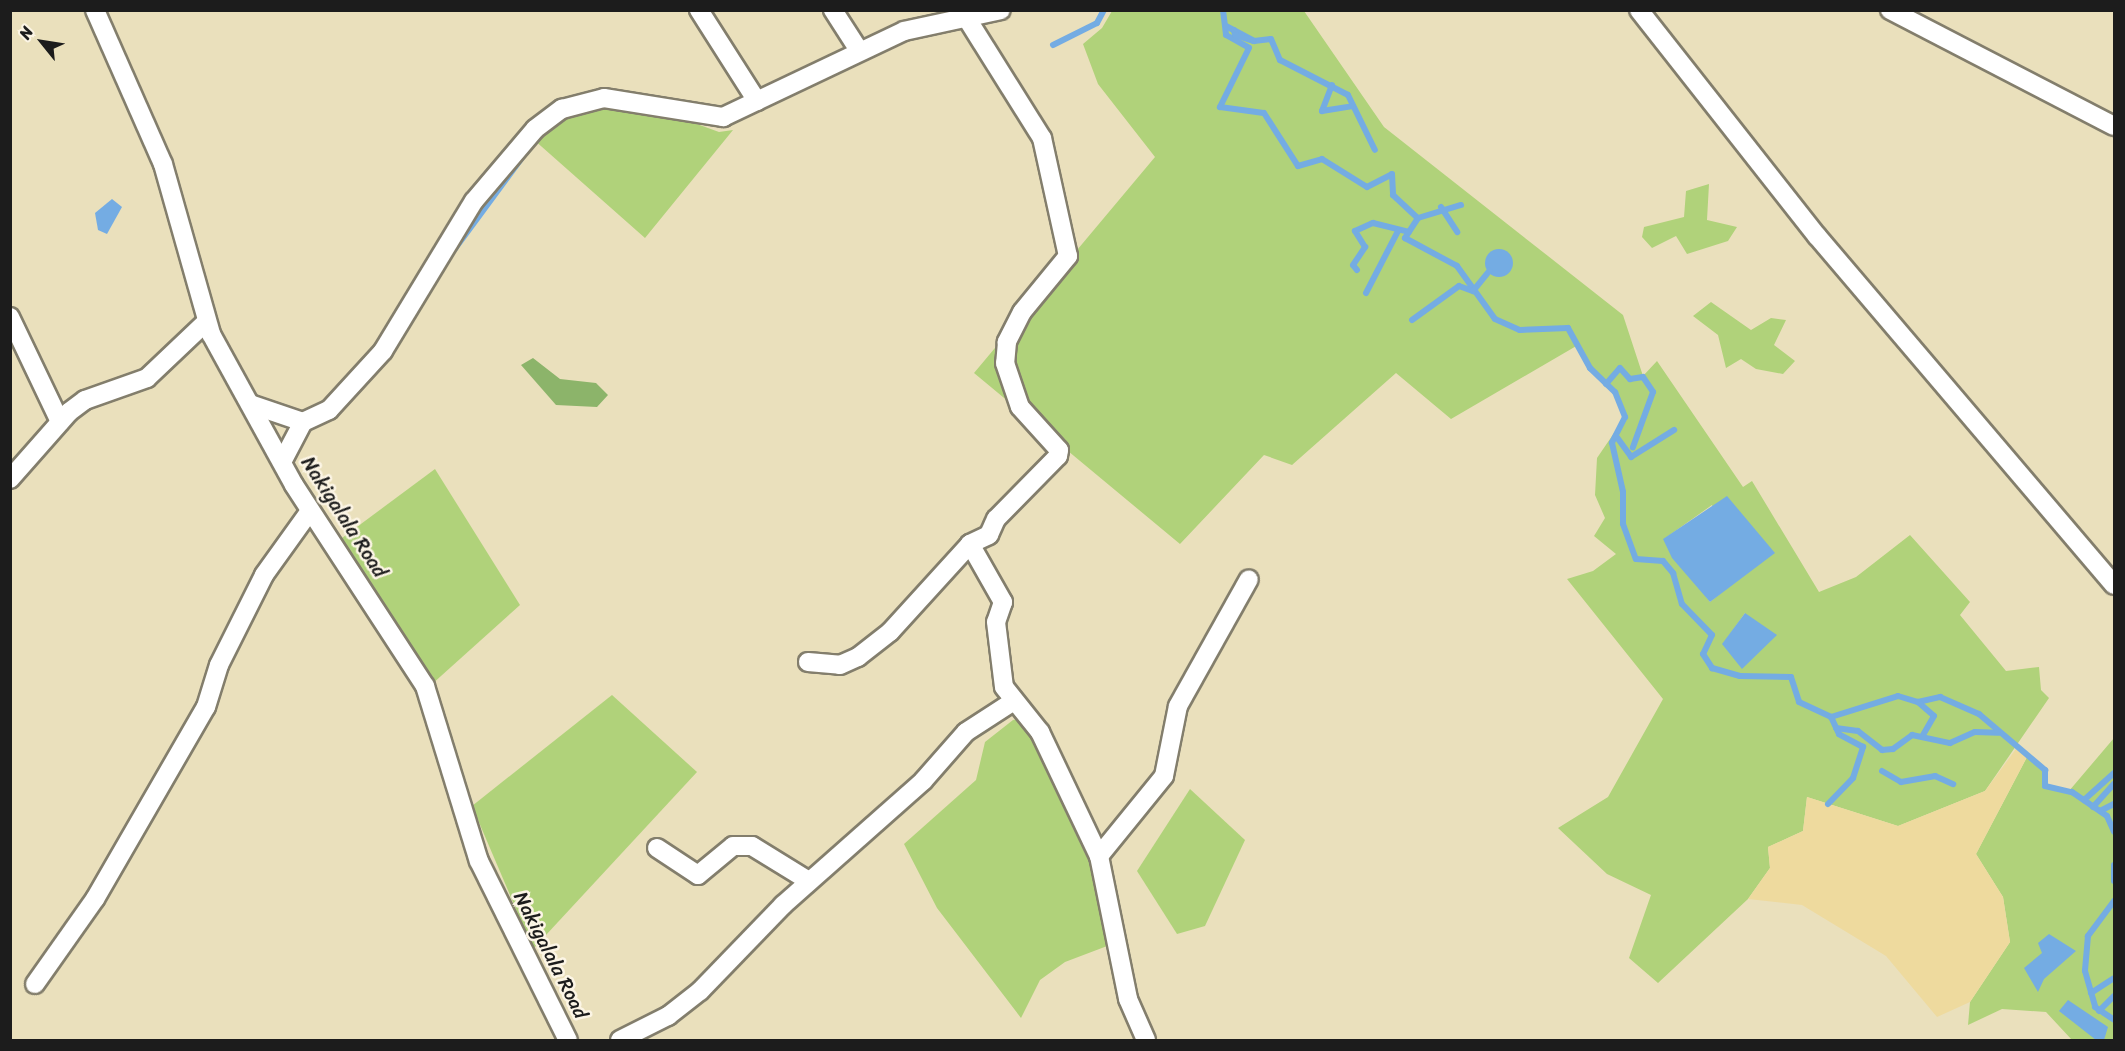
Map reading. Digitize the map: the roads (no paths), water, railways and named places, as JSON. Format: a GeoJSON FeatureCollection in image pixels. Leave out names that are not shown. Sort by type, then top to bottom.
{"type":"FeatureCollection","features":[{"type":"Feature","properties":{"kind":"street","name":"Nakigalala Road"},"geometry":{"type":"LineString","coordinates":[[95,10],[163,164],[206,322],[310,511],[424,686],[473,845],[568,1041]]}},
{"type":"Feature","properties":{"kind":"street"},"geometry":{"type":"LineString","coordinates":[[699,10],[757,100]]}},
{"type":"Feature","properties":{"kind":"street"},"geometry":{"type":"LineString","coordinates":[[833,10],[858,49]]}},
{"type":"Feature","properties":{"kind":"street"},"geometry":{"type":"LineString","coordinates":[[282,462],[303,422],[329,411],[378,357],[474,201],[543,121],[595,98],[714,118],[757,100],[858,49],[927,23],[1001,10]]}},
{"type":"Feature","properties":{"kind":"street"},"geometry":{"type":"LineString","coordinates":[[1639,10],[1817,236],[2115,585]]}},
{"type":"Feature","properties":{"kind":"street"},"geometry":{"type":"LineString","coordinates":[[1890,10],[2115,126]]}},
{"type":"Feature","properties":{"kind":"street"},"geometry":{"type":"LineString","coordinates":[[808,662],[840,665],[858,657],[890,632],[970,544],[989,535],[996,519],[1028,492],[1058,456],[1059,450],[1020,406],[1005,363],[1007,342],[1022,312],[1068,256],[1042,138],[966,17]]}},
{"type":"Feature","properties":{"kind":"street"},"geometry":{"type":"LineString","coordinates":[[10,317],[60,422]]}},
{"type":"Feature","properties":{"kind":"street"},"geometry":{"type":"LineString","coordinates":[[10,479],[60,422],[85,400],[147,378],[206,322]]}},
{"type":"Feature","properties":{"kind":"street"},"geometry":{"type":"LineString","coordinates":[[250,404],[303,422]]}},
{"type":"Feature","properties":{"kind":"street"},"geometry":{"type":"LineString","coordinates":[[35,984],[95,899],[206,707],[219,665],[264,575],[310,511]]}},
{"type":"Feature","properties":{"kind":"street"},"geometry":{"type":"LineString","coordinates":[[970,544],[1003,602],[996,622],[998,669],[1014,702],[1040,732],[1099,856],[1128,999],[1146,1041]]}},
{"type":"Feature","properties":{"kind":"street"},"geometry":{"type":"LineString","coordinates":[[1099,856],[1164,776],[1178,706],[1249,579]]}},
{"type":"Feature","properties":{"kind":"street"},"geometry":{"type":"LineString","coordinates":[[620,1041],[668,1017],[700,991],[809,881],[923,781],[966,732],[1014,702]]}},
{"type":"Feature","properties":{"kind":"street"},"geometry":{"type":"LineString","coordinates":[[657,848],[701,875],[734,846],[752,846],[809,881]]}},
{"type":"Feature","properties":{"kind":"water"},"geometry":{"type":"Polygon","coordinates":[[[112,199],[122,207],[107,234],[98,230],[95,213],[112,199]]]}},
{"type":"Feature","properties":{"kind":"water"},"geometry":{"type":"Polygon","coordinates":[[[1499,249],[1509,253],[1513,263],[1509,273],[1499,277],[1489,273],[1485,263],[1489,253],[1499,249]]]}},
{"type":"Feature","properties":{"kind":"water"},"geometry":{"type":"Polygon","coordinates":[[[1727,496],[1775,553],[1710,602],[1672,558],[1663,539],[1727,496]]]}},
{"type":"Feature","properties":{"kind":"water"},"geometry":{"type":"Polygon","coordinates":[[[1745,613],[1777,635],[1742,669],[1722,644],[1745,613]]]}},
{"type":"Feature","properties":{"kind":"water"},"geometry":{"type":"Polygon","coordinates":[[[2049,934],[2076,951],[2044,979],[2038,992],[2024,968],[2042,953],[2038,943],[2049,934]]]}},
{"type":"Feature","properties":{"kind":"water"},"geometry":{"type":"Polygon","coordinates":[[[2068,1000],[2108,1027],[2104,1040],[2096,1040],[2059,1011],[2068,1000]]]}},
{"type":"Feature","properties":{"kind":"waterway"},"geometry":{"type":"LineString","coordinates":[[1053,45],[1097,23],[1104,10]]}},
{"type":"Feature","properties":{"kind":"waterway"},"geometry":{"type":"LineString","coordinates":[[1223,10],[1226,35],[1249,48],[1220,107],[1264,113],[1298,166],[1322,159],[1367,187],[1392,174],[1393,195],[1418,218],[1405,238],[1457,266],[1495,319],[1520,330],[1568,328],[1590,368],[1615,392],[1625,417],[1612,443],[1623,492],[1623,524],[1636,559],[1663,561],[1673,573],[1682,604],[1712,635],[1703,654],[1712,668],[1740,676],[1791,677],[1799,702],[1831,717],[1898,696],[1918,702],[1940,697],[1979,714],[2045,770],[2045,786],[2072,792],[2107,816],[2114,832]]}},
{"type":"Feature","properties":{"kind":"waterway"},"geometry":{"type":"LineString","coordinates":[[1226,26],[1254,41],[1271,39],[1280,60],[1348,95],[1375,150]]}},
{"type":"Feature","properties":{"kind":"waterway"},"geometry":{"type":"LineString","coordinates":[[1234,30],[1235,35],[1253,41]]}},
{"type":"Feature","properties":{"kind":"waterway"},"geometry":{"type":"LineString","coordinates":[[1332,85],[1322,111],[1353,106]]}},
{"type":"Feature","properties":{"kind":"waterway"},"geometry":{"type":"LineString","coordinates":[[454,250],[521,159]]}},
{"type":"Feature","properties":{"kind":"waterway"},"geometry":{"type":"LineString","coordinates":[[1418,218],[1461,205]]}},
{"type":"Feature","properties":{"kind":"waterway"},"geometry":{"type":"LineString","coordinates":[[1441,207],[1457,232]]}},
{"type":"Feature","properties":{"kind":"waterway"},"geometry":{"type":"LineString","coordinates":[[1357,270],[1353,265],[1365,247],[1355,231],[1373,223],[1409,232]]}},
{"type":"Feature","properties":{"kind":"waterway"},"geometry":{"type":"LineString","coordinates":[[1366,293],[1398,231]]}},
{"type":"Feature","properties":{"kind":"waterway"},"geometry":{"type":"LineString","coordinates":[[1412,320],[1459,286],[1473,291],[1489,271]]}},
{"type":"Feature","properties":{"kind":"waterway"},"geometry":{"type":"LineString","coordinates":[[1606,384],[1620,368],[1630,379],[1643,377],[1653,392],[1633,447]]}},
{"type":"Feature","properties":{"kind":"waterway"},"geometry":{"type":"LineString","coordinates":[[1616,436],[1631,457],[1674,430]]}},
{"type":"Feature","properties":{"kind":"waterway"},"geometry":{"type":"LineString","coordinates":[[1918,702],[1934,716],[1922,737]]}},
{"type":"Feature","properties":{"kind":"waterway"},"geometry":{"type":"LineString","coordinates":[[1828,804],[1853,778],[1863,747],[1839,734],[1831,717]]}},
{"type":"Feature","properties":{"kind":"waterway"},"geometry":{"type":"LineString","coordinates":[[1836,728],[1858,731],[1882,750],[1893,749],[1912,735],[1950,743],[1975,732],[1998,733]]}},
{"type":"Feature","properties":{"kind":"waterway"},"geometry":{"type":"LineString","coordinates":[[1882,771],[1901,782],[1935,776],[1953,784]]}},
{"type":"Feature","properties":{"kind":"waterway"},"geometry":{"type":"LineString","coordinates":[[2084,800],[2114,773]]}},
{"type":"Feature","properties":{"kind":"waterway"},"geometry":{"type":"LineString","coordinates":[[2093,807],[2114,784]]}},
{"type":"Feature","properties":{"kind":"waterway"},"geometry":{"type":"LineString","coordinates":[[2100,811],[2114,804]]}},
{"type":"Feature","properties":{"kind":"waterway"},"geometry":{"type":"LineString","coordinates":[[2114,865],[2114,881]]}},
{"type":"Feature","properties":{"kind":"waterway"},"geometry":{"type":"LineString","coordinates":[[2114,901],[2088,936],[2085,971],[2095,1007],[2114,1020]]}},
{"type":"Feature","properties":{"kind":"waterway"},"geometry":{"type":"LineString","coordinates":[[2091,993],[2114,978]]}},
{"type":"Feature","properties":{"kind":"waterway"},"geometry":{"type":"LineString","coordinates":[[2099,1011],[2114,996]]}}]}
